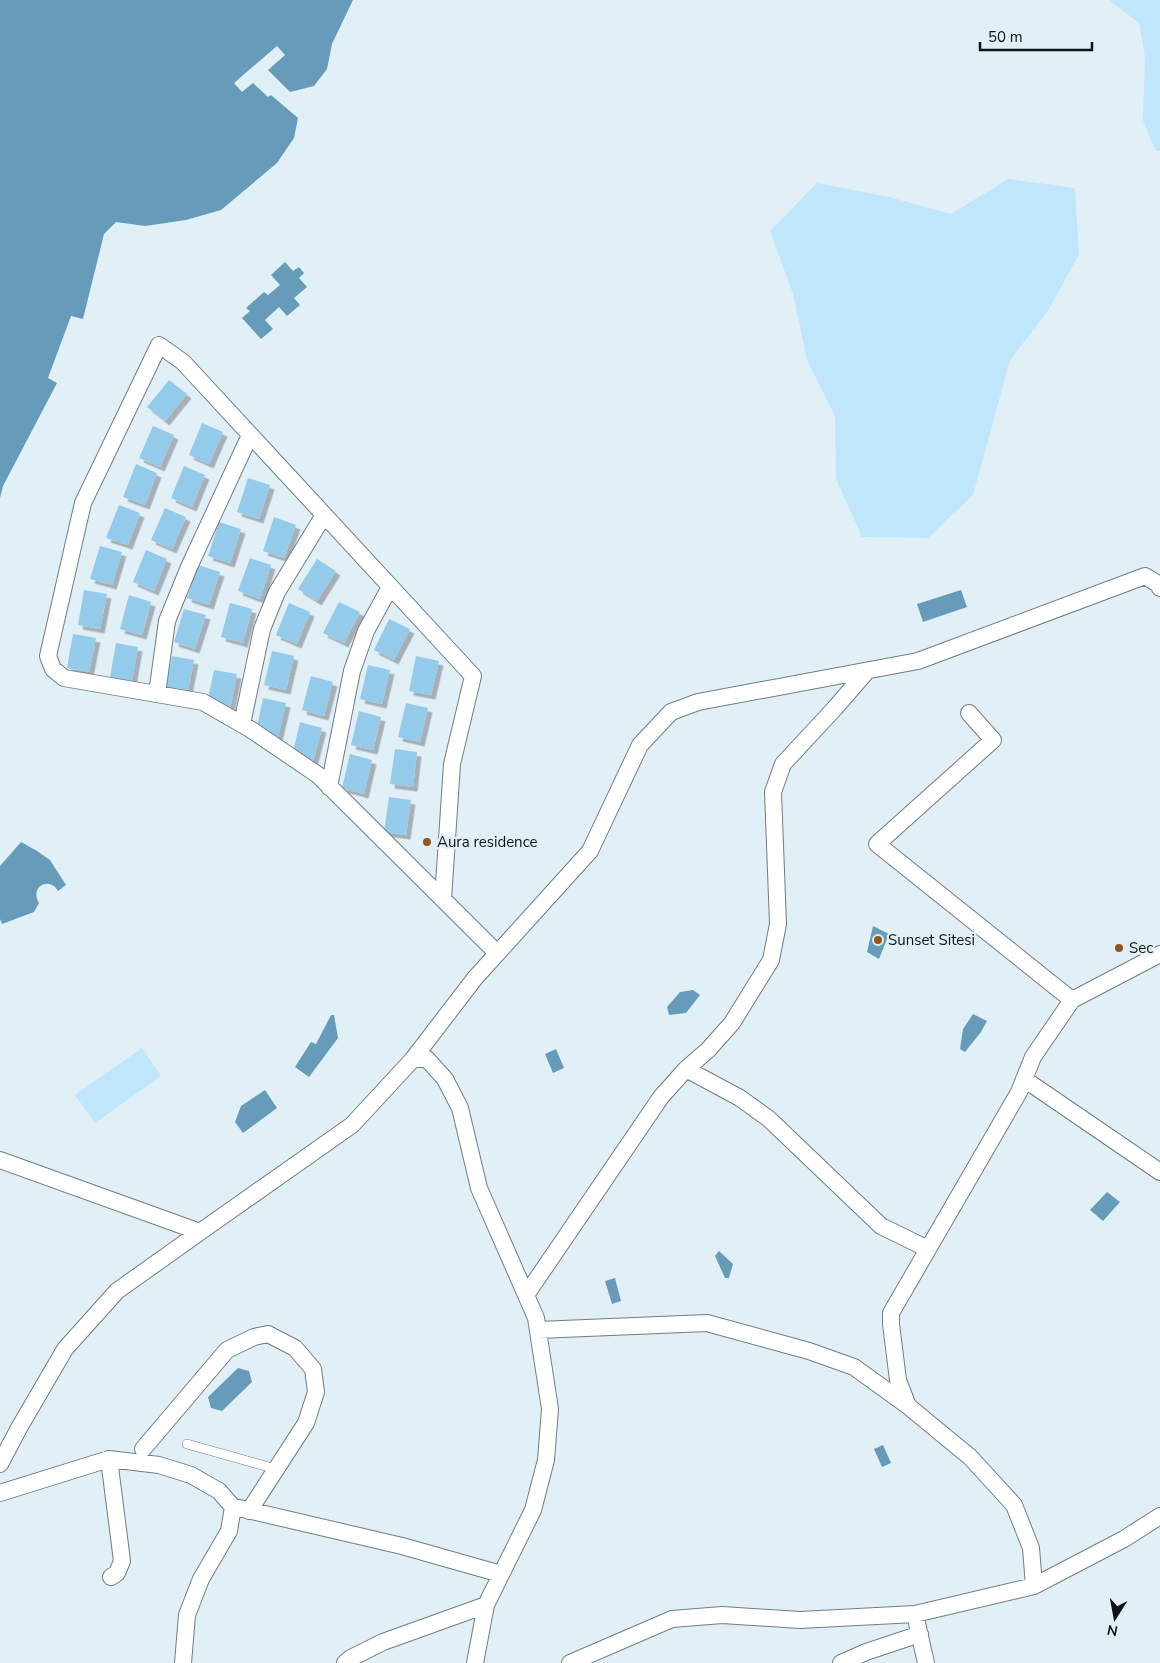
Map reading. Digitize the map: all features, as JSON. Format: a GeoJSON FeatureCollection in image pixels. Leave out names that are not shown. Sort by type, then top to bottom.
{"type":"FeatureCollection","features":[{"type":"Feature","properties":{"kind":"street"},"geometry":{"type":"LineString","coordinates":[[443,899],[452,764],[473,676],[183,362],[159,344],[83,503],[48,656],[53,669],[64,678],[203,702],[242,724],[318,775],[497,953]]}},
{"type":"Feature","properties":{"kind":"street"},"geometry":{"type":"LineString","coordinates":[[157,694],[167,621],[188,567],[250,435]]}},
{"type":"Feature","properties":{"kind":"street"},"geometry":{"type":"LineString","coordinates":[[242,724],[262,629],[277,592],[324,515]]}},
{"type":"Feature","properties":{"kind":"street"},"geometry":{"type":"LineString","coordinates":[[0,1464],[65,1349],[117,1291],[352,1125],[413,1059],[497,953],[590,851],[640,745],[671,712],[698,702],[918,662],[1145,576],[1158,584],[1160,588]]}},
{"type":"Feature","properties":{"kind":"street"},"geometry":{"type":"LineString","coordinates":[[329,786],[352,671],[366,631],[390,587]]}},
{"type":"Feature","properties":{"kind":"street"},"geometry":{"type":"LineString","coordinates":[[526,1295],[661,1097],[732,1023],[771,960],[778,924],[773,792],[783,764],[867,671]]}},
{"type":"Feature","properties":{"kind":"street"},"geometry":{"type":"LineString","coordinates":[[969,713],[993,740],[877,844],[1072,1000]]}},
{"type":"Feature","properties":{"kind":"street"},"geometry":{"type":"LineString","coordinates":[[908,1406],[898,1380],[891,1313],[1020,1092],[1033,1057],[1072,1000],[1160,954]]}},
{"type":"Feature","properties":{"kind":"street"},"geometry":{"type":"LineString","coordinates":[[413,1059],[427,1059],[445,1079],[460,1108],[480,1188],[536,1318],[550,1409],[546,1460],[533,1510],[486,1605],[475,1663]]}},
{"type":"Feature","properties":{"kind":"street"},"geometry":{"type":"LineString","coordinates":[[686,1069],[740,1098],[769,1119],[881,1226],[928,1250]]}},
{"type":"Feature","properties":{"kind":"street"},"geometry":{"type":"LineString","coordinates":[[1024,1079],[1160,1172]]}},
{"type":"Feature","properties":{"kind":"street"},"geometry":{"type":"LineString","coordinates":[[0,1160],[200,1232]]}},
{"type":"Feature","properties":{"kind":"street"},"geometry":{"type":"LineString","coordinates":[[538,1330],[707,1323],[809,1351],[854,1367],[908,1406],[970,1457],[1014,1505],[1031,1548],[1034,1586]]}},
{"type":"Feature","properties":{"kind":"street"},"geometry":{"type":"LineString","coordinates":[[143,1449],[227,1350],[254,1337],[268,1334],[295,1348],[313,1369],[316,1392],[306,1423],[249,1510]]}},
{"type":"Feature","properties":{"kind":"street"},"geometry":{"type":"LineString","coordinates":[[0,1493],[109,1459],[159,1465],[191,1475],[219,1491],[233,1506],[402,1546],[501,1574]]}},
{"type":"Feature","properties":{"kind":"street"},"geometry":{"type":"LineString","coordinates":[[109,1459],[122,1561],[118,1573],[110,1577]]}},
{"type":"Feature","properties":{"kind":"street"},"geometry":{"type":"LineString","coordinates":[[183,1663],[187,1615],[201,1579],[229,1531],[233,1506]]}},
{"type":"Feature","properties":{"kind":"street"},"geometry":{"type":"LineString","coordinates":[[570,1663],[672,1619],[722,1615],[800,1620],[915,1614],[1034,1586],[1124,1539],[1160,1516]]}},
{"type":"Feature","properties":{"kind":"street"},"geometry":{"type":"LineString","coordinates":[[345,1663],[383,1642],[486,1605]]}},
{"type":"Feature","properties":{"kind":"street"},"geometry":{"type":"LineString","coordinates":[[915,1614],[926,1663]]}},
{"type":"Feature","properties":{"kind":"street"},"geometry":{"type":"LineString","coordinates":[[840,1663],[867,1657],[920,1634]]}},
{"type":"Feature","properties":{"kind":"lane"},"geometry":{"type":"LineString","coordinates":[[187,1444],[276,1469]]}},
{"type":"Feature","properties":{"kind":"shaded area"},"geometry":{"type":"Polygon","coordinates":[[[0,0],[353,0],[332,44],[327,69],[314,86],[290,92],[268,70],[285,55],[277,46],[234,83],[242,92],[253,83],[268,97],[271,95],[298,118],[294,138],[277,163],[221,210],[186,220],[145,226],[116,222],[104,234],[83,319],[71,316],[48,378],[57,383],[3,486],[0,498],[0,0]]]}},
{"type":"Feature","properties":{"kind":"shaded area"},"geometry":{"type":"Polygon","coordinates":[[[1110,0],[1160,0],[1160,151],[1156,151],[1143,121],[1145,57],[1139,23],[1110,0]]]}},
{"type":"Feature","properties":{"kind":"shaded area"},"geometry":{"type":"Polygon","coordinates":[[[1008,179],[1075,188],[1079,254],[1048,311],[1010,360],[973,495],[928,538],[862,537],[836,479],[835,416],[807,360],[793,294],[770,231],[817,183],[889,197],[951,214],[1008,179]]]}},
{"type":"Feature","properties":{"kind":"shaded area"},"geometry":{"type":"Polygon","coordinates":[[[285,262],[293,271],[299,267],[304,273],[299,278],[307,287],[294,298],[300,305],[287,316],[279,307],[265,320],[273,329],[261,339],[242,318],[250,311],[246,308],[264,292],[268,295],[280,285],[271,275],[285,262]]]}},
{"type":"Feature","properties":{"kind":"shaded area"},"geometry":{"type":"Polygon","coordinates":[[[961,590],[967,607],[923,622],[917,604],[961,590]]]}},
{"type":"Feature","properties":{"kind":"shaded area"},"geometry":{"type":"Polygon","coordinates":[[[21,842],[50,860],[66,885],[58,891],[50,884],[42,885],[37,892],[39,903],[34,912],[2,924],[0,919],[0,866],[21,842]]]}},
{"type":"Feature","properties":{"kind":"shaded area","name":"Sunset Sitesi"},"geometry":{"type":"Polygon","coordinates":[[[873,926],[889,934],[879,959],[867,952],[873,926]]]}},
{"type":"Feature","properties":{"kind":"shaded area"},"geometry":{"type":"Polygon","coordinates":[[[693,990],[700,995],[686,1013],[669,1015],[667,1007],[680,992],[693,990]]]}},
{"type":"Feature","properties":{"kind":"shaded area"},"geometry":{"type":"Polygon","coordinates":[[[973,1014],[987,1021],[965,1052],[960,1049],[963,1029],[973,1014]]]}},
{"type":"Feature","properties":{"kind":"shaded area"},"geometry":{"type":"Polygon","coordinates":[[[331,1015],[334,1015],[338,1038],[309,1077],[295,1067],[311,1042],[316,1044],[331,1015]]]}},
{"type":"Feature","properties":{"kind":"shaded area"},"geometry":{"type":"Polygon","coordinates":[[[142,1048],[161,1076],[95,1123],[75,1095],[142,1048]]]}},
{"type":"Feature","properties":{"kind":"shaded area"},"geometry":{"type":"Polygon","coordinates":[[[556,1049],[564,1068],[553,1073],[545,1054],[556,1049]]]}},
{"type":"Feature","properties":{"kind":"shaded area"},"geometry":{"type":"Polygon","coordinates":[[[265,1090],[277,1108],[243,1133],[235,1122],[241,1106],[265,1090]]]}},
{"type":"Feature","properties":{"kind":"shaded area"},"geometry":{"type":"Polygon","coordinates":[[[1107,1192],[1120,1202],[1103,1221],[1090,1210],[1107,1192]]]}},
{"type":"Feature","properties":{"kind":"shaded area"},"geometry":{"type":"Polygon","coordinates":[[[719,1251],[733,1264],[729,1278],[725,1278],[715,1256],[719,1251]]]}},
{"type":"Feature","properties":{"kind":"shaded area"},"geometry":{"type":"Polygon","coordinates":[[[615,1278],[621,1301],[612,1304],[605,1281],[615,1278]]]}},
{"type":"Feature","properties":{"kind":"shaded area"},"geometry":{"type":"Polygon","coordinates":[[[238,1368],[249,1371],[252,1382],[222,1411],[211,1408],[208,1397],[238,1368]]]}},
{"type":"Feature","properties":{"kind":"shaded area"},"geometry":{"type":"Polygon","coordinates":[[[883,1445],[891,1463],[882,1467],[874,1449],[883,1445]]]}},
{"type":"Feature","properties":{"kind":"building"},"geometry":{"type":"Polygon","coordinates":[[[169,380],[187,394],[165,421],[147,407],[169,380]]]}},
{"type":"Feature","properties":{"kind":"building"},"geometry":{"type":"Polygon","coordinates":[[[202,423],[223,432],[209,464],[189,455],[202,423]]]}},
{"type":"Feature","properties":{"kind":"building"},"geometry":{"type":"Polygon","coordinates":[[[153,426],[174,435],[160,467],[139,458],[153,426]]]}},
{"type":"Feature","properties":{"kind":"building"},"geometry":{"type":"Polygon","coordinates":[[[136,464],[157,473],[145,505],[123,497],[136,464]]]}},
{"type":"Feature","properties":{"kind":"building"},"geometry":{"type":"Polygon","coordinates":[[[184,466],[205,475],[192,507],[171,498],[184,466]]]}},
{"type":"Feature","properties":{"kind":"building"},"geometry":{"type":"Polygon","coordinates":[[[248,478],[270,485],[259,519],[237,512],[248,478]]]}},
{"type":"Feature","properties":{"kind":"building"},"geometry":{"type":"Polygon","coordinates":[[[119,505],[140,513],[128,545],[106,538],[119,505]]]}},
{"type":"Feature","properties":{"kind":"building"},"geometry":{"type":"Polygon","coordinates":[[[165,508],[186,517],[172,549],[151,540],[165,508]]]}},
{"type":"Feature","properties":{"kind":"building"},"geometry":{"type":"Polygon","coordinates":[[[274,517],[296,525],[284,558],[263,551],[274,517]]]}},
{"type":"Feature","properties":{"kind":"building"},"geometry":{"type":"Polygon","coordinates":[[[219,522],[241,529],[230,563],[208,556],[219,522]]]}},
{"type":"Feature","properties":{"kind":"building"},"geometry":{"type":"Polygon","coordinates":[[[100,546],[122,552],[112,585],[90,579],[100,546]]]}},
{"type":"Feature","properties":{"kind":"building"},"geometry":{"type":"Polygon","coordinates":[[[146,550],[167,559],[154,591],[133,582],[146,550]]]}},
{"type":"Feature","properties":{"kind":"building"},"geometry":{"type":"Polygon","coordinates":[[[250,558],[271,565],[260,599],[238,591],[250,558]]]}},
{"type":"Feature","properties":{"kind":"building"},"geometry":{"type":"Polygon","coordinates":[[[317,559],[336,571],[317,601],[298,589],[317,559]]]}},
{"type":"Feature","properties":{"kind":"building"},"geometry":{"type":"Polygon","coordinates":[[[198,565],[220,572],[209,605],[187,598],[198,565]]]}},
{"type":"Feature","properties":{"kind":"building"},"geometry":{"type":"Polygon","coordinates":[[[84,590],[107,594],[100,629],[78,625],[84,590]]]}},
{"type":"Feature","properties":{"kind":"building"},"geometry":{"type":"Polygon","coordinates":[[[129,595],[151,602],[142,635],[120,629],[129,595]]]}},
{"type":"Feature","properties":{"kind":"building"},"geometry":{"type":"Polygon","coordinates":[[[339,602],[360,612],[344,643],[323,633],[339,602]]]}},
{"type":"Feature","properties":{"kind":"building"},"geometry":{"type":"Polygon","coordinates":[[[230,603],[252,609],[243,643],[221,637],[230,603]]]}},
{"type":"Feature","properties":{"kind":"building"},"geometry":{"type":"Polygon","coordinates":[[[289,603],[310,612],[297,644],[276,635],[289,603]]]}},
{"type":"Feature","properties":{"kind":"building"},"geometry":{"type":"Polygon","coordinates":[[[184,609],[206,615],[195,649],[174,642],[184,609]]]}},
{"type":"Feature","properties":{"kind":"building"},"geometry":{"type":"Polygon","coordinates":[[[389,619],[410,629],[394,660],[374,650],[389,619]]]}},
{"type":"Feature","properties":{"kind":"building"},"geometry":{"type":"Polygon","coordinates":[[[73,634],[96,638],[89,672],[67,668],[73,634]]]}},
{"type":"Feature","properties":{"kind":"building"},"geometry":{"type":"Polygon","coordinates":[[[116,643],[138,647],[132,681],[110,677],[116,643]]]}},
{"type":"Feature","properties":{"kind":"building"},"geometry":{"type":"Polygon","coordinates":[[[272,651],[294,656],[286,690],[264,685],[272,651]]]}},
{"type":"Feature","properties":{"kind":"building"},"geometry":{"type":"Polygon","coordinates":[[[172,656],[194,660],[187,695],[165,690],[172,656]]]}},
{"type":"Feature","properties":{"kind":"building"},"geometry":{"type":"Polygon","coordinates":[[[416,656],[439,661],[431,695],[409,691],[416,656]]]}},
{"type":"Feature","properties":{"kind":"building"},"geometry":{"type":"Polygon","coordinates":[[[368,665],[390,670],[382,704],[360,699],[368,665]]]}},
{"type":"Feature","properties":{"kind":"building"},"geometry":{"type":"Polygon","coordinates":[[[214,670],[237,674],[230,709],[207,704],[214,670]]]}},
{"type":"Feature","properties":{"kind":"building"},"geometry":{"type":"Polygon","coordinates":[[[311,676],[333,682],[324,716],[302,710],[311,676]]]}},
{"type":"Feature","properties":{"kind":"building"},"geometry":{"type":"Polygon","coordinates":[[[263,698],[286,703],[278,737],[256,732],[263,698]]]}},
{"type":"Feature","properties":{"kind":"building"},"geometry":{"type":"Polygon","coordinates":[[[406,703],[428,708],[420,742],[398,737],[406,703]]]}},
{"type":"Feature","properties":{"kind":"building"},"geometry":{"type":"Polygon","coordinates":[[[359,711],[381,717],[373,750],[351,745],[359,711]]]}},
{"type":"Feature","properties":{"kind":"building"},"geometry":{"type":"Polygon","coordinates":[[[300,722],[322,728],[313,762],[292,756],[300,722]]]}},
{"type":"Feature","properties":{"kind":"building"},"geometry":{"type":"Polygon","coordinates":[[[395,749],[417,752],[413,787],[390,784],[395,749]]]}},
{"type":"Feature","properties":{"kind":"building"},"geometry":{"type":"Polygon","coordinates":[[[350,754],[372,760],[364,794],[342,788],[350,754]]]}},
{"type":"Feature","properties":{"kind":"building"},"geometry":{"type":"Polygon","coordinates":[[[389,797],[411,800],[406,835],[384,832],[389,797]]]}},
{"type":"Feature","properties":{"kind":"place","name":"Aura residence"},"geometry":{"type":"Point","coordinates":[427,842]}},
{"type":"Feature","properties":{"kind":"place","name":"Sunset Sitesi"},"geometry":{"type":"Point","coordinates":[878,940]}},
{"type":"Feature","properties":{"kind":"place","name":"Sec"},"geometry":{"type":"Point","coordinates":[1119,948]}}]}
